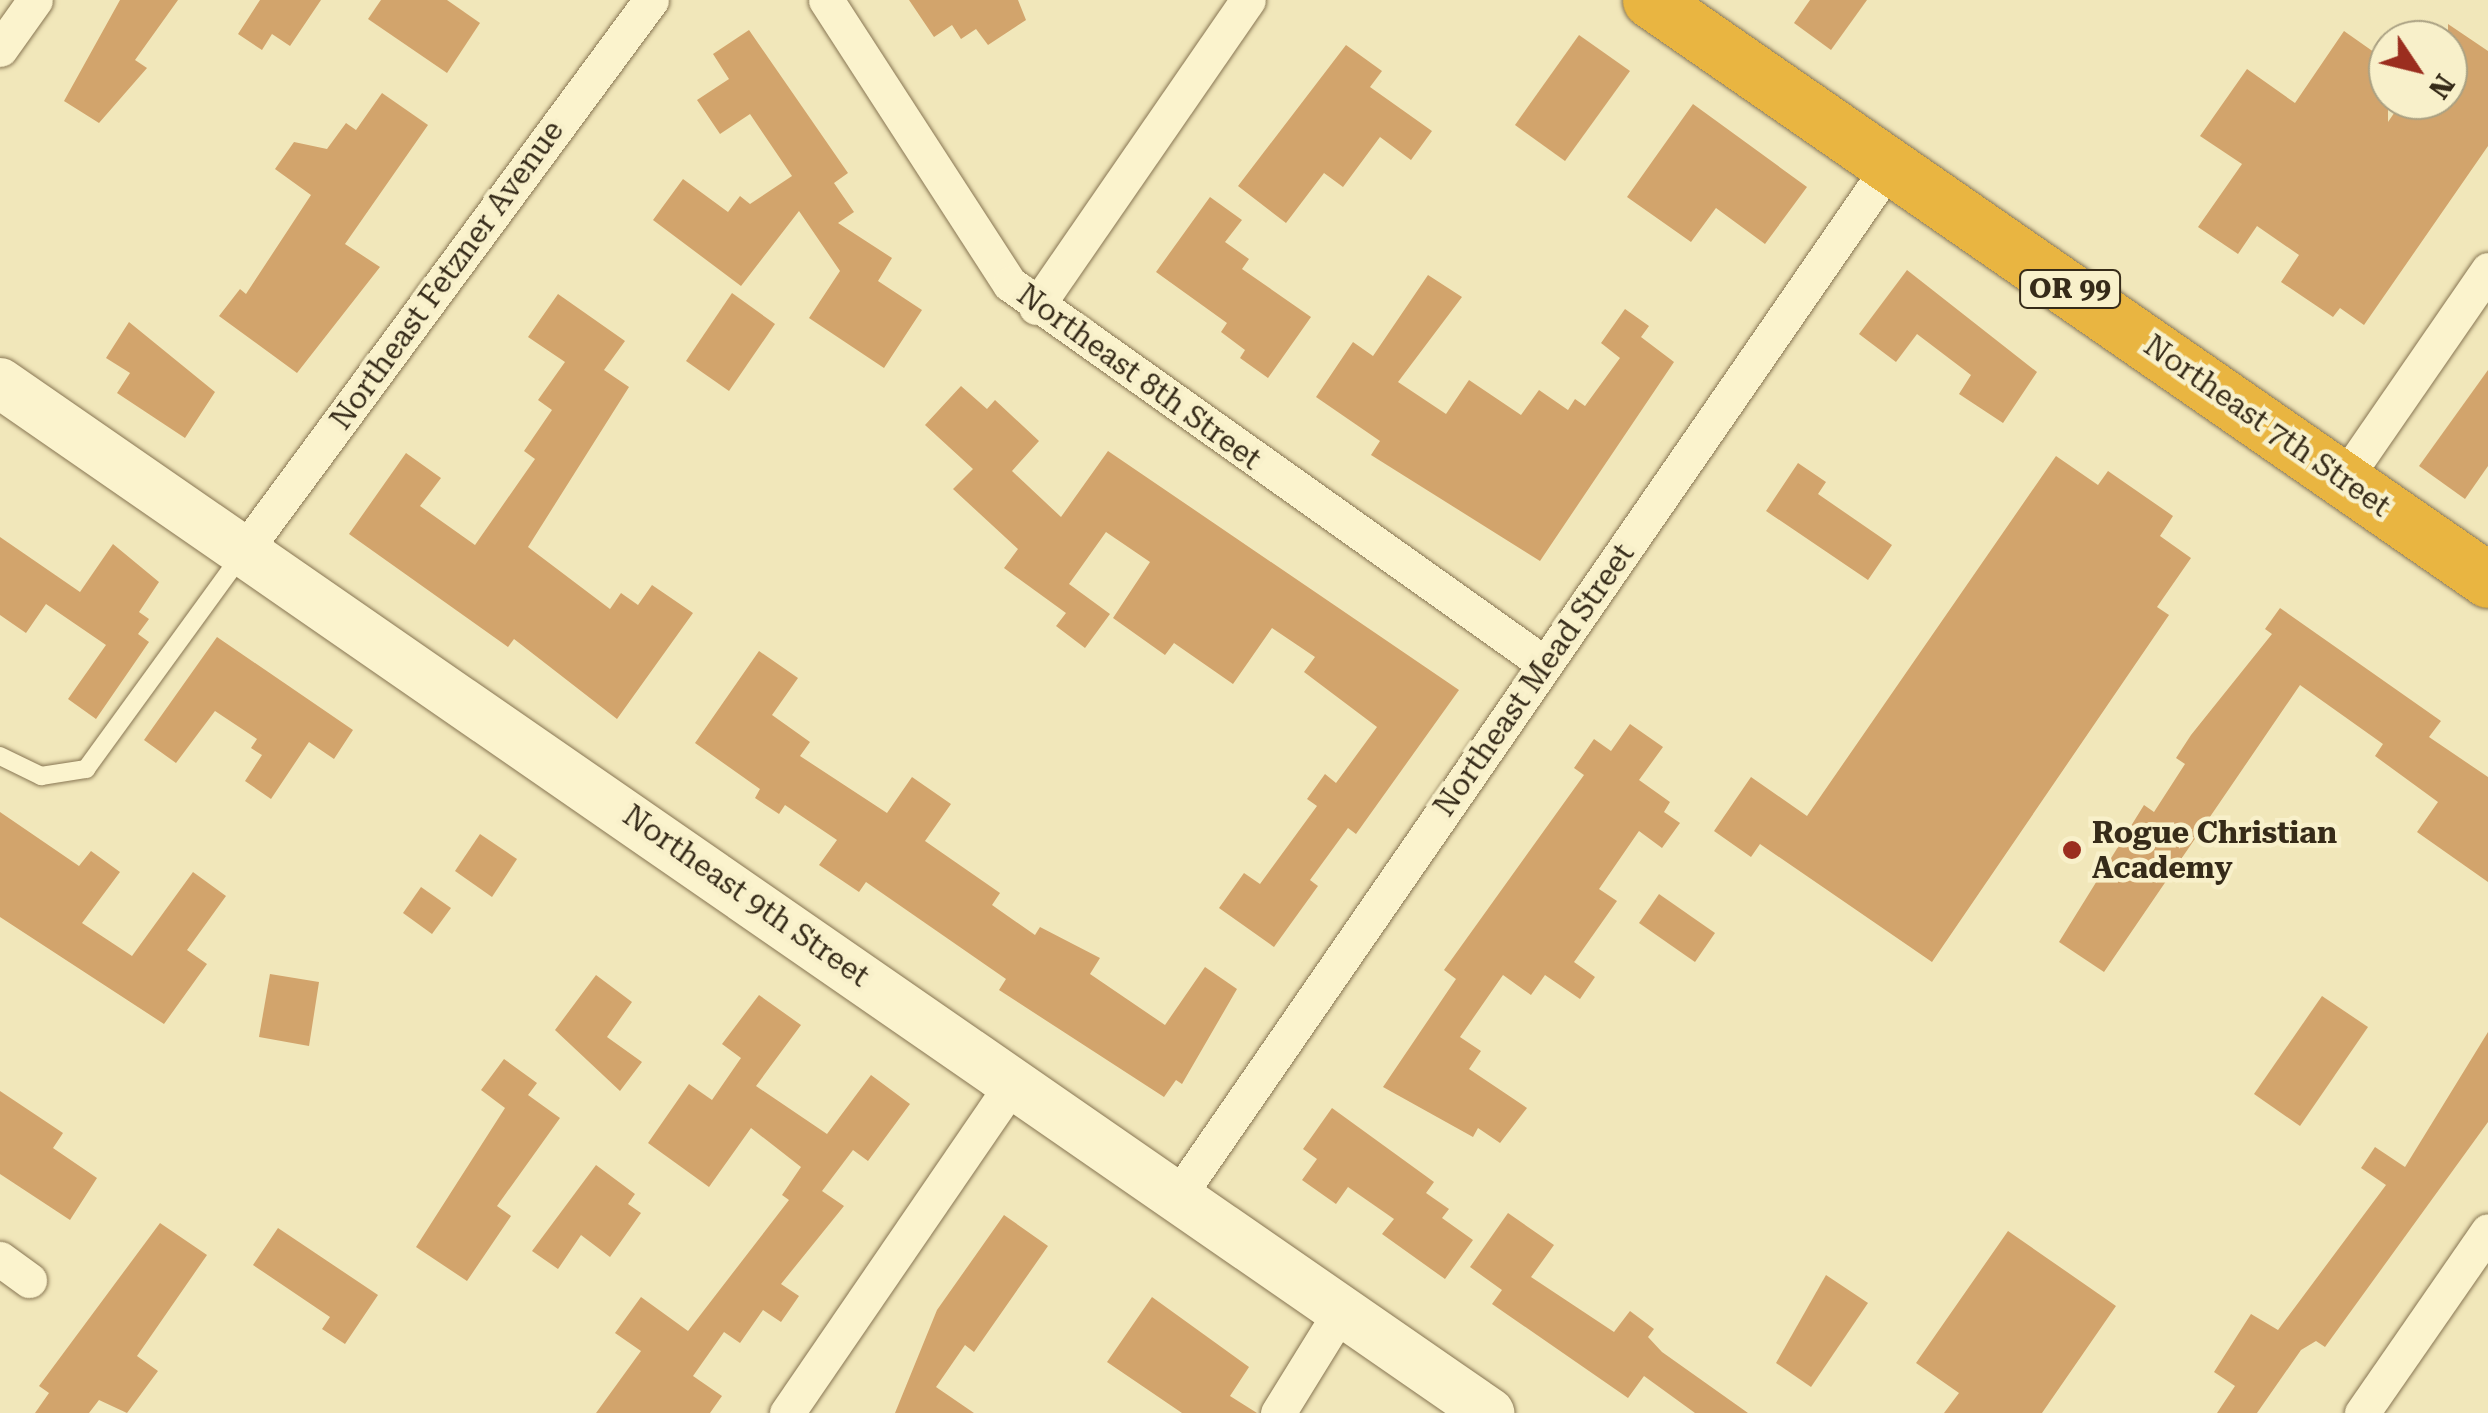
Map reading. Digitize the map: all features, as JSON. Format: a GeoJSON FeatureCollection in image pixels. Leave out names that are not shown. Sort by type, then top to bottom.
{"type":"FeatureCollection","features":[{"type":"Feature","properties":{"kind":"highway","name":"Northeast 7th Street"},"geometry":{"type":"LineString","coordinates":[[1650,0],[2488,580]]}},
{"type":"Feature","properties":{"kind":"street"},"geometry":{"type":"LineString","coordinates":[[0,49],[35,0]]}},
{"type":"Feature","properties":{"kind":"street","name":"Northeast Fetzner Avenue"},"geometry":{"type":"LineString","coordinates":[[244,551],[651,0]]}},
{"type":"Feature","properties":{"kind":"street","name":"Northeast 8th Street"},"geometry":{"type":"LineString","coordinates":[[826,0],[987,256],[1036,307],[1546,664]]}},
{"type":"Feature","properties":{"kind":"street"},"geometry":{"type":"LineString","coordinates":[[1036,307],[1248,0]]}},
{"type":"Feature","properties":{"kind":"street","name":"Northeast Mead Street"},"geometry":{"type":"LineString","coordinates":[[1178,1196],[1890,164]]}},
{"type":"Feature","properties":{"kind":"street"},"geometry":{"type":"LineString","coordinates":[[2344,479],[2488,270]]}},
{"type":"Feature","properties":{"kind":"street","name":"Northeast 9th Street"},"geometry":{"type":"LineString","coordinates":[[0,383],[1489,1413]]}},
{"type":"Feature","properties":{"kind":"street"},"geometry":{"type":"LineString","coordinates":[[787,1413],[1014,1081]]}},
{"type":"Feature","properties":{"kind":"street"},"geometry":{"type":"LineString","coordinates":[[2362,1413],[2488,1231]]}},
{"type":"Feature","properties":{"kind":"street"},"geometry":{"type":"LineString","coordinates":[[0,1259],[29,1280]]}},
{"type":"Feature","properties":{"kind":"street"},"geometry":{"type":"LineString","coordinates":[[1278,1413],[1341,1312]]}},
{"type":"Feature","properties":{"kind":"lane"},"geometry":{"type":"LineString","coordinates":[[0,756],[41,776],[86,769],[244,551]]}},
{"type":"Feature","properties":{"kind":"building"},"geometry":{"type":"Polygon","coordinates":[[[120,0],[178,0],[135,60],[147,68],[99,123],[64,101],[120,0]]]}},
{"type":"Feature","properties":{"kind":"building"},"geometry":{"type":"Polygon","coordinates":[[[260,0],[321,0],[290,46],[272,34],[262,50],[238,34],[260,0]]]}},
{"type":"Feature","properties":{"kind":"building"},"geometry":{"type":"Polygon","coordinates":[[[381,0],[447,0],[480,23],[447,73],[368,19],[381,0]]]}},
{"type":"Feature","properties":{"kind":"building"},"geometry":{"type":"Polygon","coordinates":[[[909,0],[1018,0],[1026,20],[988,45],[976,29],[961,39],[952,25],[934,37],[909,0]]]}},
{"type":"Feature","properties":{"kind":"building"},"geometry":{"type":"Polygon","coordinates":[[[1810,0],[1867,0],[1831,50],[1794,23],[1810,0]]]}},
{"type":"Feature","properties":{"kind":"building"},"geometry":{"type":"Polygon","coordinates":[[[749,30],[848,173],[834,183],[854,212],[838,223],[892,258],[878,281],[922,310],[884,368],[809,318],[840,271],[799,211],[741,286],[653,220],[683,179],[728,212],[740,196],[750,204],[792,176],[750,114],[720,134],[697,100],[729,79],[713,54],[749,30]]]}},
{"type":"Feature","properties":{"kind":"building"},"geometry":{"type":"Polygon","coordinates":[[[2344,31],[2368,48],[2368,120],[2468,120],[2468,38],[2488,51],[2488,146],[2364,325],[2340,308],[2333,317],[2281,282],[2299,255],[2257,226],[2238,254],[2198,227],[2242,164],[2200,136],[2247,69],[2295,103],[2344,31]]]}},
{"type":"Feature","properties":{"kind":"building"},"geometry":{"type":"Polygon","coordinates":[[[1579,35],[1630,71],[1565,161],[1515,125],[1579,35]]]}},
{"type":"Feature","properties":{"kind":"building"},"geometry":{"type":"Polygon","coordinates":[[[1346,45],[1382,71],[1370,87],[1432,131],[1411,160],[1380,137],[1343,187],[1324,173],[1286,223],[1238,186],[1346,45]]]}},
{"type":"Feature","properties":{"kind":"building"},"geometry":{"type":"Polygon","coordinates":[[[382,93],[428,125],[345,244],[380,267],[297,373],[219,316],[240,289],[246,294],[311,195],[275,169],[294,142],[327,149],[346,123],[356,130],[382,93]]]}},
{"type":"Feature","properties":{"kind":"building"},"geometry":{"type":"Polygon","coordinates":[[[1693,104],[1807,187],[1765,244],[1716,208],[1691,242],[1627,197],[1693,104]]]}},
{"type":"Feature","properties":{"kind":"building"},"geometry":{"type":"Polygon","coordinates":[[[1210,197],[1242,220],[1225,242],[1249,259],[1242,269],[1311,317],[1268,378],[1240,358],[1245,350],[1221,332],[1227,323],[1156,272],[1210,197]]]}},
{"type":"Feature","properties":{"kind":"building"},"geometry":{"type":"Polygon","coordinates":[[[1907,270],[2037,372],[2003,423],[1959,394],[1971,375],[1917,334],[1896,362],[1859,334],[1907,270]]]}},
{"type":"Feature","properties":{"kind":"building"},"geometry":{"type":"Polygon","coordinates":[[[1428,275],[1462,297],[1398,382],[1446,414],[1469,380],[1521,415],[1539,390],[1568,410],[1575,399],[1585,406],[1620,358],[1601,343],[1625,309],[1649,326],[1641,337],[1674,362],[1540,561],[1371,455],[1380,441],[1316,397],[1353,342],[1373,356],[1428,275]]]}},
{"type":"Feature","properties":{"kind":"building"},"geometry":{"type":"Polygon","coordinates":[[[732,293],[775,324],[729,391],[686,361],[732,293]]]}},
{"type":"Feature","properties":{"kind":"building"},"geometry":{"type":"Polygon","coordinates":[[[558,294],[625,341],[604,370],[629,387],[528,547],[610,609],[621,593],[638,605],[652,585],[693,613],[617,719],[514,639],[508,647],[349,534],[406,453],[441,478],[420,506],[475,545],[535,459],[524,451],[552,410],[538,400],[565,362],[528,337],[558,294]]]}},
{"type":"Feature","properties":{"kind":"building"},"geometry":{"type":"Polygon","coordinates":[[[129,322],[215,392],[185,438],[117,393],[130,373],[106,358],[129,322]]]}},
{"type":"Feature","properties":{"kind":"building"},"geometry":{"type":"Polygon","coordinates":[[[2488,370],[2488,466],[2465,499],[2419,466],[2488,370]]]}},
{"type":"Feature","properties":{"kind":"building"},"geometry":{"type":"Polygon","coordinates":[[[961,386],[987,409],[995,400],[1039,441],[1012,471],[1061,517],[1108,451],[1459,690],[1356,834],[1348,828],[1310,880],[1318,886],[1274,947],[1219,908],[1244,873],[1260,884],[1317,806],[1307,799],[1325,774],[1336,783],[1377,727],[1304,672],[1315,657],[1272,628],[1233,684],[1174,643],[1165,655],[1113,618],[1150,562],[1106,532],[1069,584],[1110,614],[1085,648],[1056,626],[1066,613],[1004,568],[1018,549],[953,489],[973,469],[925,425],[961,386]]]}},
{"type":"Feature","properties":{"kind":"building"},"geometry":{"type":"Polygon","coordinates":[[[2056,456],[2098,485],[2108,471],[2173,516],[2160,536],[2191,558],[2157,607],[2169,615],[1932,962],[1760,844],[1751,857],[1714,831],[1751,777],[1807,816],[2056,456]]]}},
{"type":"Feature","properties":{"kind":"building"},"geometry":{"type":"Polygon","coordinates":[[[1798,463],[1826,482],[1818,494],[1892,545],[1868,580],[1766,511],[1798,463]]]}},
{"type":"Feature","properties":{"kind":"building"},"geometry":{"type":"Polygon","coordinates":[[[0,537],[80,592],[113,544],[159,582],[139,612],[149,619],[138,634],[149,642],[96,719],[68,699],[106,645],[46,604],[26,633],[0,615],[0,537]]]}},
{"type":"Feature","properties":{"kind":"building"},"geometry":{"type":"Polygon","coordinates":[[[2280,608],[2441,721],[2429,737],[2488,777],[2488,882],[2417,832],[2438,802],[2375,756],[2383,744],[2300,685],[2104,972],[2059,942],[2144,805],[2154,812],[2185,764],[2176,758],[2191,735],[2272,634],[2265,629],[2280,608]]]}},
{"type":"Feature","properties":{"kind":"building"},"geometry":{"type":"Polygon","coordinates":[[[217,637],[353,730],[334,759],[309,742],[271,799],[245,781],[262,755],[251,748],[257,739],[215,711],[176,763],[144,740],[217,637]]]}},
{"type":"Feature","properties":{"kind":"building"},"geometry":{"type":"Polygon","coordinates":[[[759,651],[798,678],[772,715],[810,742],[800,756],[887,813],[912,777],[951,804],[925,841],[1000,893],[992,905],[1035,935],[1040,927],[1100,958],[1090,974],[1165,1025],[1205,967],[1237,989],[1182,1084],[1176,1080],[1164,1097],[999,990],[1006,979],[866,882],[859,892],[819,865],[837,840],[785,805],[779,814],[755,798],[760,789],[695,743],[759,651]]]}},
{"type":"Feature","properties":{"kind":"building"},"geometry":{"type":"Polygon","coordinates":[[[1630,724],[1663,747],[1639,780],[1670,802],[1664,812],[1680,823],[1662,848],[1639,831],[1599,889],[1617,901],[1574,962],[1595,977],[1580,999],[1545,975],[1531,995],[1503,975],[1460,1037],[1481,1051],[1469,1069],[1527,1108],[1500,1143],[1478,1128],[1473,1137],[1383,1087],[1456,979],[1444,970],[1584,775],[1574,768],[1594,739],[1611,751],[1630,724]]]}},
{"type":"Feature","properties":{"kind":"building"},"geometry":{"type":"Polygon","coordinates":[[[0,812],[79,866],[91,851],[120,872],[82,923],[132,956],[193,872],[226,896],[187,950],[207,964],[164,1024],[0,917],[0,812]]]}},
{"type":"Feature","properties":{"kind":"building"},"geometry":{"type":"Polygon","coordinates":[[[480,834],[517,859],[492,897],[455,871],[480,834]]]}},
{"type":"Feature","properties":{"kind":"building"},"geometry":{"type":"Polygon","coordinates":[[[421,887],[451,908],[432,934],[403,913],[421,887]]]}},
{"type":"Feature","properties":{"kind":"building"},"geometry":{"type":"Polygon","coordinates":[[[1659,894],[1715,933],[1695,962],[1639,923],[1659,894]]]}},
{"type":"Feature","properties":{"kind":"building"},"geometry":{"type":"Polygon","coordinates":[[[270,974],[319,982],[309,1046],[259,1037],[270,974]]]}},
{"type":"Feature","properties":{"kind":"building"},"geometry":{"type":"Polygon","coordinates":[[[596,975],[632,1002],[607,1037],[642,1062],[620,1091],[555,1030],[596,975]]]}},
{"type":"Feature","properties":{"kind":"building"},"geometry":{"type":"Polygon","coordinates":[[[759,995],[801,1025],[756,1086],[827,1134],[871,1075],[910,1104],[868,1161],[853,1150],[822,1191],[844,1206],[781,1284],[799,1296],[781,1322],[763,1310],[740,1343],[724,1332],[693,1376],[722,1396],[710,1413],[596,1413],[641,1351],[615,1333],[641,1297],[688,1331],[789,1200],[782,1195],[801,1167],[751,1128],[709,1187],[648,1143],[689,1084],[712,1100],[741,1058],[722,1044],[759,995]]]}},
{"type":"Feature","properties":{"kind":"building"},"geometry":{"type":"Polygon","coordinates":[[[2322,996],[2368,1027],[2300,1126],[2254,1094],[2322,996]]]}},
{"type":"Feature","properties":{"kind":"building"},"geometry":{"type":"Polygon","coordinates":[[[2488,1032],[2488,1122],[2325,1347],[2316,1341],[2301,1350],[2257,1413],[2217,1413],[2235,1386],[2214,1372],[2251,1314],[2278,1330],[2386,1185],[2361,1168],[2375,1147],[2405,1167],[2488,1032]]]}},
{"type":"Feature","properties":{"kind":"building"},"geometry":{"type":"Polygon","coordinates":[[[504,1059],[537,1083],[528,1095],[560,1118],[497,1206],[511,1216],[467,1281],[416,1247],[505,1108],[481,1090],[504,1059]]]}},
{"type":"Feature","properties":{"kind":"building"},"geometry":{"type":"Polygon","coordinates":[[[0,1091],[63,1133],[53,1148],[97,1178],[70,1220],[0,1174],[0,1091]]]}},
{"type":"Feature","properties":{"kind":"building"},"geometry":{"type":"Polygon","coordinates":[[[1332,1108],[1434,1182],[1426,1193],[1449,1209],[1442,1218],[1473,1240],[1445,1279],[1382,1234],[1394,1219],[1348,1187],[1336,1204],[1302,1180],[1317,1159],[1303,1149],[1332,1108]]]}},
{"type":"Feature","properties":{"kind":"building"},"geometry":{"type":"Polygon","coordinates":[[[596,1165],[635,1194],[628,1204],[641,1213],[610,1257],[581,1235],[558,1269],[532,1251],[596,1165]]]}},
{"type":"Feature","properties":{"kind":"building"},"geometry":{"type":"Polygon","coordinates":[[[1508,1213],[1554,1245],[1531,1277],[1614,1332],[1630,1311],[1654,1329],[1648,1337],[1662,1352],[1748,1413],[1695,1413],[1644,1376],[1628,1398],[1492,1304],[1502,1290],[1470,1267],[1508,1213]]]}},
{"type":"Feature","properties":{"kind":"building"},"geometry":{"type":"Polygon","coordinates":[[[1004,1215],[1048,1246],[974,1352],[965,1345],[936,1387],[974,1413],[895,1413],[937,1310],[1004,1215]]]}},
{"type":"Feature","properties":{"kind":"building"},"geometry":{"type":"Polygon","coordinates":[[[160,1223],[207,1255],[137,1356],[158,1371],[127,1413],[99,1400],[89,1413],[35,1413],[49,1393],[39,1386],[160,1223]]]}},
{"type":"Feature","properties":{"kind":"building"},"geometry":{"type":"Polygon","coordinates":[[[278,1228],[378,1295],[345,1344],[322,1329],[330,1317],[253,1265],[278,1228]]]}},
{"type":"Feature","properties":{"kind":"building"},"geometry":{"type":"Polygon","coordinates":[[[2008,1231],[2116,1306],[2042,1413],[1944,1413],[1959,1393],[1916,1363],[2008,1231]]]}},
{"type":"Feature","properties":{"kind":"building"},"geometry":{"type":"Polygon","coordinates":[[[1826,1275],[1868,1303],[1811,1387],[1776,1363],[1826,1275]]]}},
{"type":"Feature","properties":{"kind":"building"},"geometry":{"type":"Polygon","coordinates":[[[1152,1297],[1249,1367],[1230,1396],[1257,1413],[1182,1413],[1107,1362],[1152,1297]]]}},
{"type":"Feature","properties":{"kind":"place","name":"Rogue Christian Academy"},"geometry":{"type":"Point","coordinates":[2072,850]}}]}
